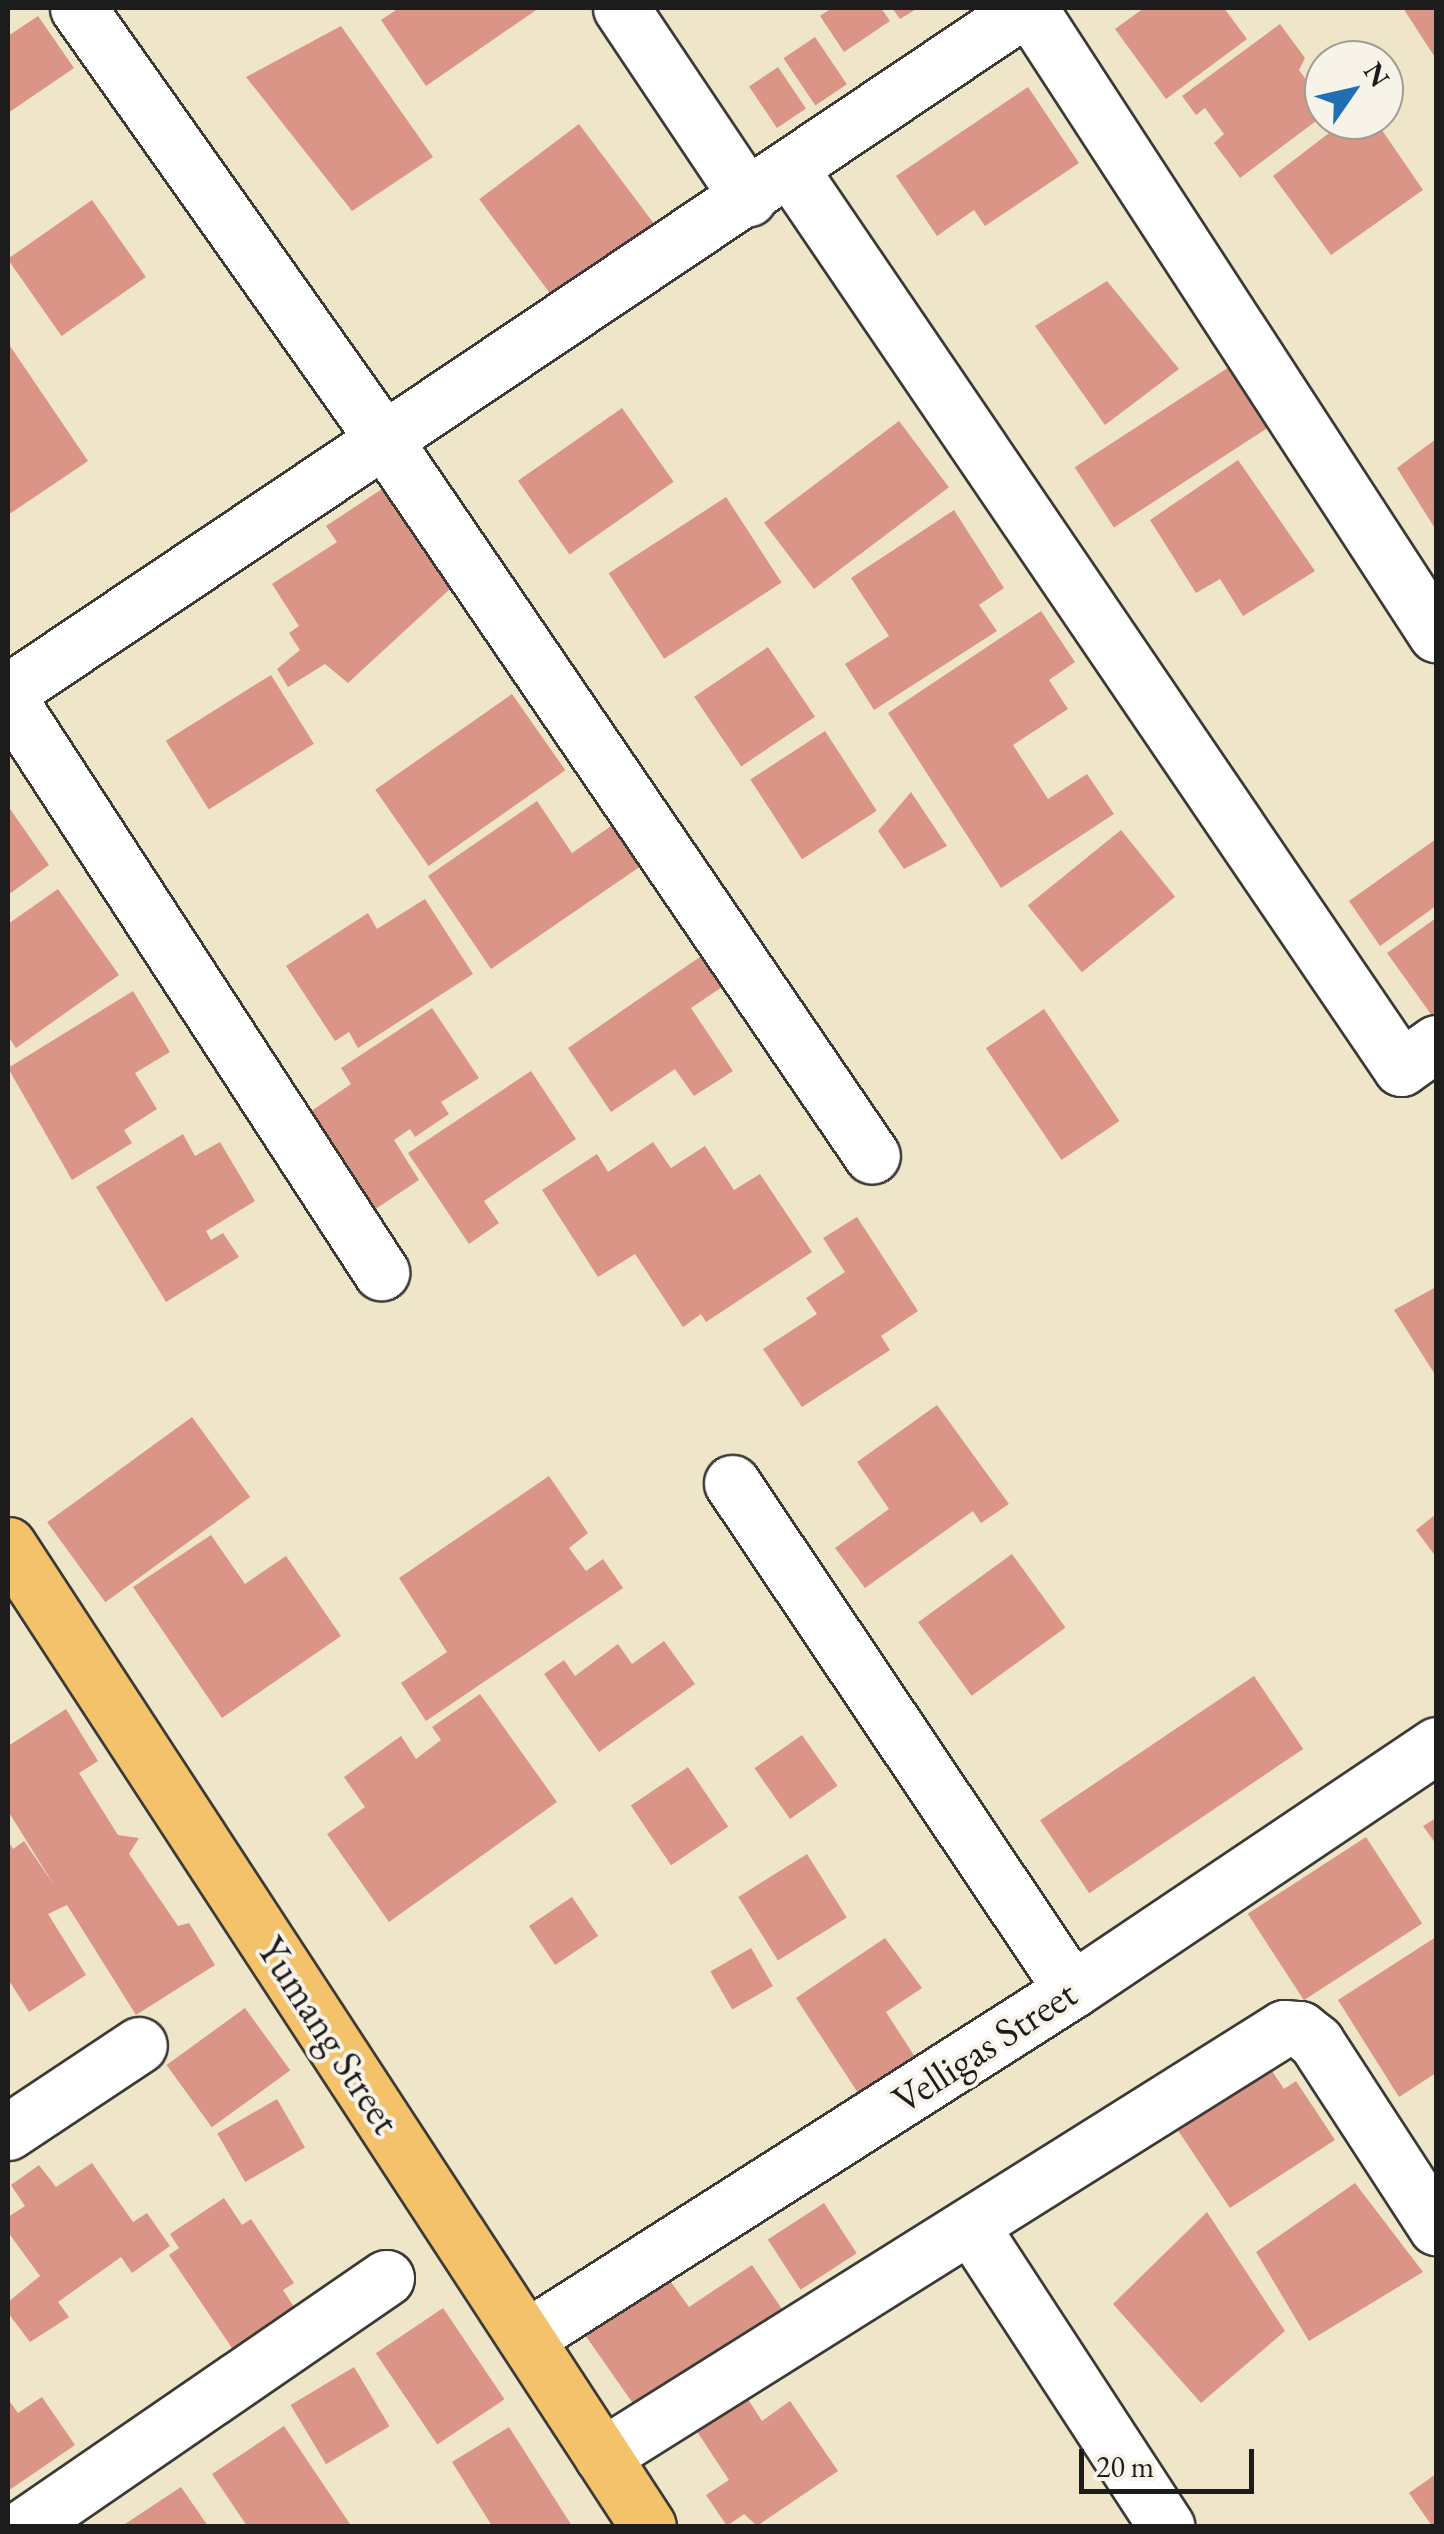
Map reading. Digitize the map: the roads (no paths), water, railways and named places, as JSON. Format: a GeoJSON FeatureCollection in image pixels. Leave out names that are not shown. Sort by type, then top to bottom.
{"type":"FeatureCollection","features":[{"type":"Feature","properties":{"kind":"main road","name":"Yumang Street"},"geometry":{"type":"LineString","coordinates":[[8,1545],[648,2526]]}},
{"type":"Feature","properties":{"kind":"street"},"geometry":{"type":"LineString","coordinates":[[78,8],[384,440],[872,1156]]}},
{"type":"Feature","properties":{"kind":"street"},"geometry":{"type":"LineString","coordinates":[[621,8],[769,183],[1401,1068],[1436,1043]]}},
{"type":"Feature","properties":{"kind":"street"},"geometry":{"type":"LineString","coordinates":[[380,1272],[8,695],[1027,8],[1436,634]]}},
{"type":"Feature","properties":{"kind":"street"},"geometry":{"type":"LineString","coordinates":[[732,1482],[1072,1990]]}},
{"type":"Feature","properties":{"kind":"street","name":"Velligas Street"},"geometry":{"type":"LineString","coordinates":[[526,2338],[1072,1990],[1436,1745]]}},
{"type":"Feature","properties":{"kind":"street"},"geometry":{"type":"LineString","coordinates":[[602,2456],[972,2228],[1261,2036],[1284,2028],[1300,2029],[1316,2042],[1436,2227]]}},
{"type":"Feature","properties":{"kind":"street"},"geometry":{"type":"LineString","coordinates":[[8,2132],[139,2045]]}},
{"type":"Feature","properties":{"kind":"street"},"geometry":{"type":"LineString","coordinates":[[972,2228],[1166,2526]]}},
{"type":"Feature","properties":{"kind":"street"},"geometry":{"type":"LineString","coordinates":[[25,2526],[386,2278]]}}]}
